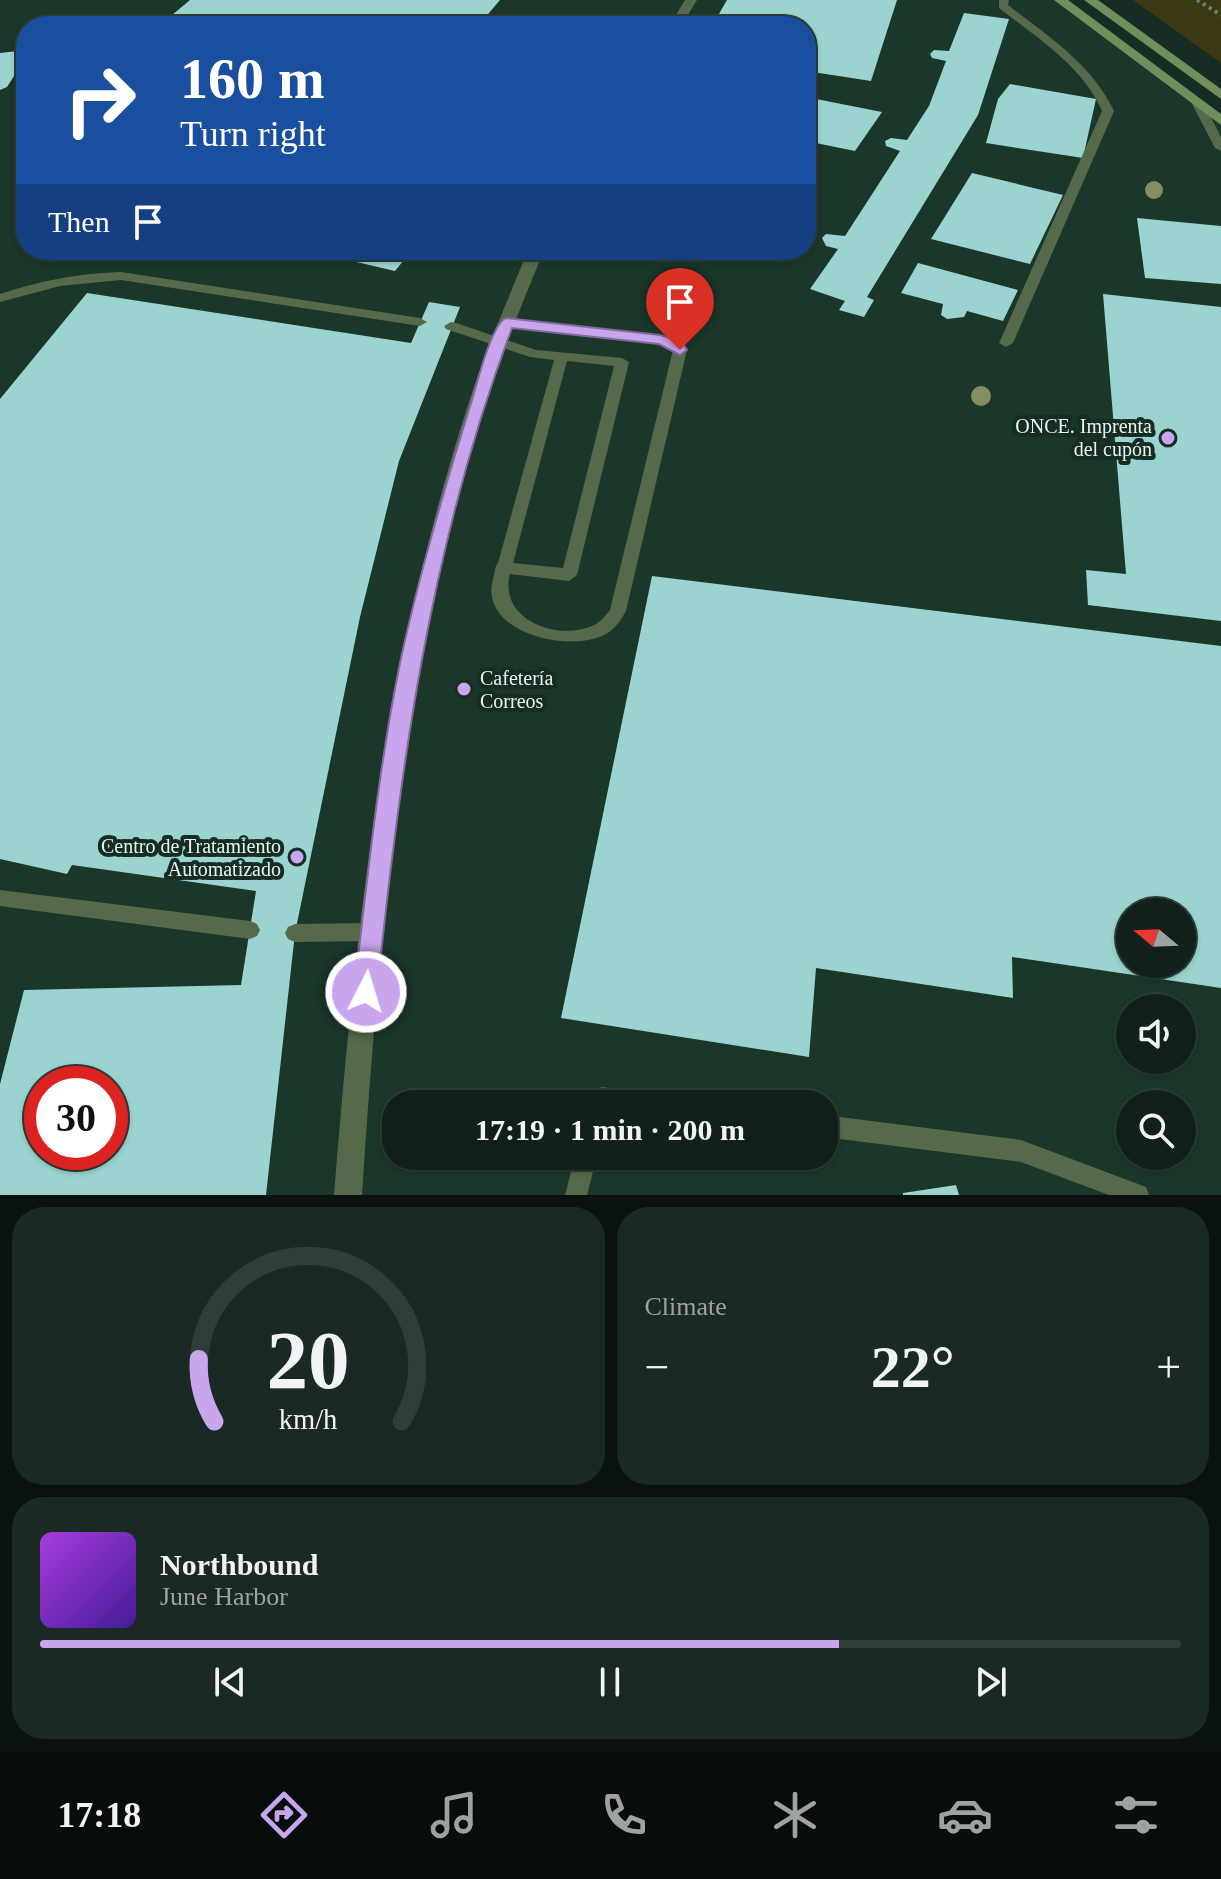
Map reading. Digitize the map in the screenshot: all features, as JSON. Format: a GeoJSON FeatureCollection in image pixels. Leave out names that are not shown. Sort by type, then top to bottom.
{"type":"FeatureCollection","features":[{"type":"Feature","properties":{"kind":"main road"},"geometry":{"type":"LineString","coordinates":[[1060,0],[1221,121]]}},
{"type":"Feature","properties":{"kind":"main road"},"geometry":{"type":"LineString","coordinates":[[1090,0],[1221,95]]}},
{"type":"Feature","properties":{"kind":"street"},"geometry":{"type":"LineString","coordinates":[[348,1195],[371,932],[384,824],[410,662],[450,499],[502,333],[532,260]]}},
{"type":"Feature","properties":{"kind":"lane"},"geometry":{"type":"LineString","coordinates":[[1004,0],[1003,6],[1091,82],[1104,97],[1108,111],[1006,343]]}},
{"type":"Feature","properties":{"kind":"lane"},"geometry":{"type":"LineString","coordinates":[[1196,100],[1221,148]]}},
{"type":"Feature","properties":{"kind":"lane"},"geometry":{"type":"LineString","coordinates":[[0,298],[34,287],[88,276],[121,276],[420,322]]}},
{"type":"Feature","properties":{"kind":"lane"},"geometry":{"type":"LineString","coordinates":[[451,326],[502,333],[660,340],[676,344],[680,350],[618,611],[609,624],[594,633],[576,636],[528,627],[514,619],[503,605],[499,586],[562,356]]}},
{"type":"Feature","properties":{"kind":"lane"},"geometry":{"type":"LineString","coordinates":[[502,333],[535,354],[622,362],[569,575],[502,567]]}},
{"type":"Feature","properties":{"kind":"lane"},"geometry":{"type":"LineString","coordinates":[[0,898],[250,930]]}},
{"type":"Feature","properties":{"kind":"lane"},"geometry":{"type":"LineString","coordinates":[[295,933],[371,932]]}},
{"type":"Feature","properties":{"kind":"lane"},"geometry":{"type":"LineString","coordinates":[[838,1128],[1021,1151],[1138,1195]]}},
{"type":"Feature","properties":{"kind":"lane"},"geometry":{"type":"LineString","coordinates":[[576,1195],[582,1170]]}},
{"type":"Feature","properties":{"kind":"path"},"geometry":{"type":"LineString","coordinates":[[1198,0],[1221,15]]}},
{"type":"Feature","properties":{"kind":"shaded area"},"geometry":{"type":"Polygon","coordinates":[[[0,0],[1060,0],[1221,124],[1221,1195],[0,1195],[0,0]]]}},
{"type":"Feature","properties":{"kind":"shaded area"},"geometry":{"type":"Polygon","coordinates":[[[1133,0],[1221,0],[1221,63],[1133,0]]]}},
{"type":"Feature","properties":{"kind":"building"},"geometry":{"type":"Polygon","coordinates":[[[190,0],[500,0],[486,16],[171,16],[190,0]]]}},
{"type":"Feature","properties":{"kind":"building"},"geometry":{"type":"Polygon","coordinates":[[[727,0],[897,0],[871,81],[816,73],[816,16],[718,16],[727,0]]]}},
{"type":"Feature","properties":{"kind":"building"},"geometry":{"type":"Polygon","coordinates":[[[964,13],[1009,19],[978,115],[867,297],[874,300],[864,317],[839,310],[845,301],[810,289],[838,249],[826,246],[822,238],[826,234],[845,236],[900,151],[886,146],[885,141],[891,138],[907,140],[929,106],[946,61],[932,58],[930,54],[934,50],[949,51],[964,13]]]}},
{"type":"Feature","properties":{"kind":"building"},"geometry":{"type":"Polygon","coordinates":[[[16,51],[16,76],[0,90],[0,53],[16,51]]]}},
{"type":"Feature","properties":{"kind":"building"},"geometry":{"type":"Polygon","coordinates":[[[1010,84],[1096,99],[1083,158],[986,143],[998,99],[1010,84]]]}},
{"type":"Feature","properties":{"kind":"building"},"geometry":{"type":"Polygon","coordinates":[[[816,99],[882,112],[855,151],[816,143],[816,99]]]}},
{"type":"Feature","properties":{"kind":"building"},"geometry":{"type":"Polygon","coordinates":[[[972,173],[1063,195],[1030,264],[931,239],[972,173]]]}},
{"type":"Feature","properties":{"kind":"building"},"geometry":{"type":"Polygon","coordinates":[[[1137,218],[1221,226],[1221,284],[1145,278],[1137,218]]]}},
{"type":"Feature","properties":{"kind":"building"},"geometry":{"type":"Polygon","coordinates":[[[348,260],[404,260],[395,271],[348,260]]]}},
{"type":"Feature","properties":{"kind":"building"},"geometry":{"type":"Polygon","coordinates":[[[918,263],[1018,290],[1003,321],[967,311],[964,317],[947,319],[941,315],[943,304],[901,293],[918,263]]]}},
{"type":"Feature","properties":{"kind":"building"},"geometry":{"type":"Polygon","coordinates":[[[87,293],[411,343],[429,302],[460,307],[399,461],[360,617],[295,933],[266,1195],[0,1195],[0,1084],[24,990],[241,985],[256,891],[72,865],[67,874],[0,859],[0,399],[87,293]]]}},
{"type":"Feature","properties":{"kind":"building","name":"ONCE. Imprenta del cupón"},"geometry":{"type":"Polygon","coordinates":[[[1103,294],[1221,307],[1221,621],[1088,605],[1086,570],[1126,574],[1103,294]]]}},
{"type":"Feature","properties":{"kind":"building"},"geometry":{"type":"Polygon","coordinates":[[[652,576],[1221,646],[1221,988],[1154,978],[1196,978],[1196,898],[1116,898],[1116,972],[1012,957],[1013,998],[816,968],[809,1057],[561,1018],[652,576]]]}},
{"type":"Feature","properties":{"kind":"building"},"geometry":{"type":"Polygon","coordinates":[[[956,1185],[959,1195],[903,1195],[903,1193],[956,1185]]]}},
{"type":"Feature","properties":{"kind":"place","name":"ONCE. Imprenta del cupón"},"geometry":{"type":"Point","coordinates":[1168,438]}},
{"type":"Feature","properties":{"kind":"place","name":"Cafetería Correos"},"geometry":{"type":"Point","coordinates":[464,689]}},
{"type":"Feature","properties":{"kind":"place","name":"Centro de Tratamiento Automatizado"},"geometry":{"type":"Point","coordinates":[297,857]}},
{"type":"Feature","properties":{"kind":"route"},"geometry":{"type":"LineString","coordinates":[[366,992],[384,824],[410,662],[450,499],[490,364],[506,323],[669,341],[680,350]]}}]}
